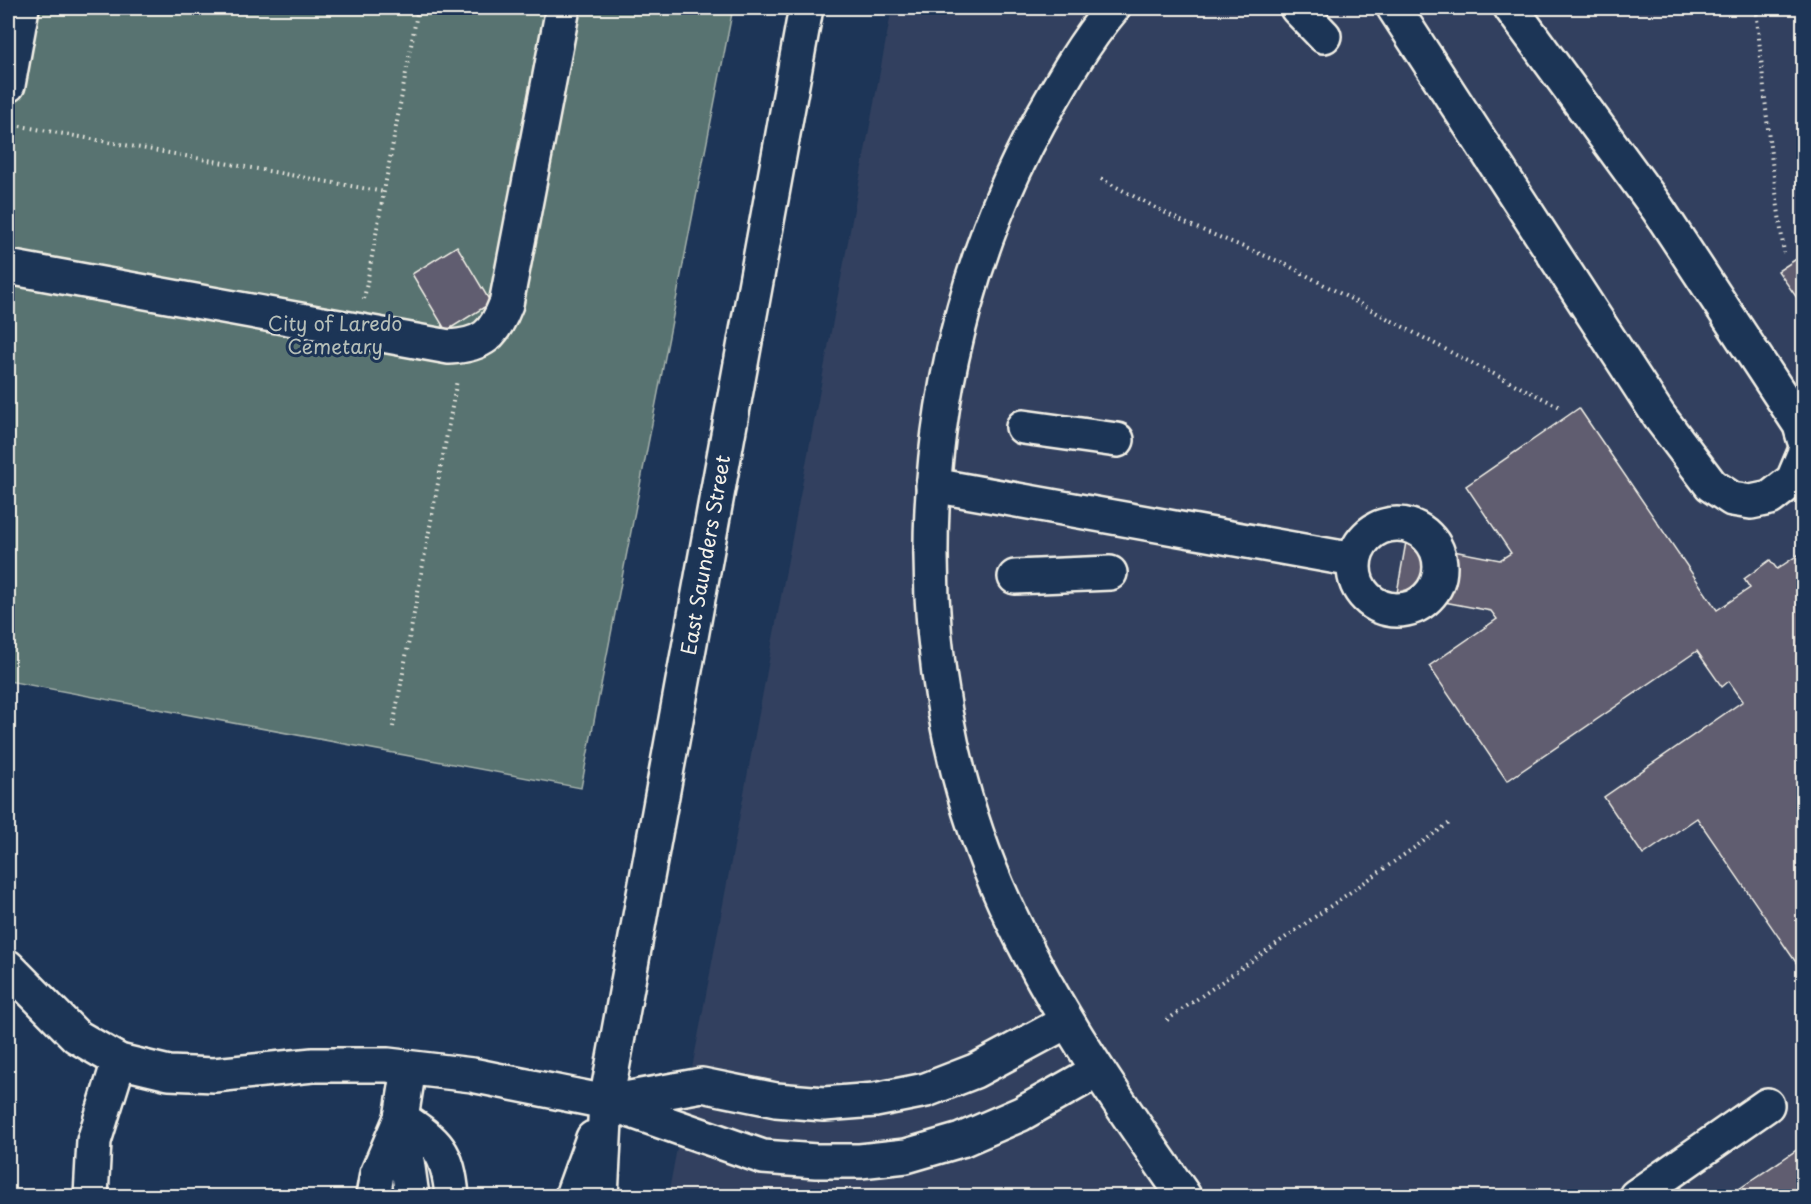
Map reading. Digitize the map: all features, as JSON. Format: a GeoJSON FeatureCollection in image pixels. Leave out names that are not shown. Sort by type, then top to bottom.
{"type":"FeatureCollection","features":[{"type":"Feature","properties":{"kind":"main road"},"geometry":{"type":"LineString","coordinates":[[8,85],[22,8]]}},
{"type":"Feature","properties":{"kind":"main road"},"geometry":{"type":"LineString","coordinates":[[8,267],[449,347],[464,346],[482,340],[496,328],[506,304],[563,8]]}},
{"type":"Feature","properties":{"kind":"main road","name":"East Saunders Street"},"geometry":{"type":"LineString","coordinates":[[601,1197],[606,1102],[806,8]]}},
{"type":"Feature","properties":{"kind":"main road"},"geometry":{"type":"LineString","coordinates":[[1113,8],[1061,82],[1021,156],[988,232],[962,312],[944,393],[933,485],[930,560],[936,643],[949,732],[973,818],[1004,902],[1066,1022],[1184,1197]]}},
{"type":"Feature","properties":{"kind":"main road"},"geometry":{"type":"LineString","coordinates":[[1297,8],[1324,36]]}},
{"type":"Feature","properties":{"kind":"main road"},"geometry":{"type":"LineString","coordinates":[[1394,8],[1659,416],[1711,485],[1732,499],[1751,502],[1770,498],[1793,480],[1803,454]]}},
{"type":"Feature","properties":{"kind":"main road"},"geometry":{"type":"LineString","coordinates":[[1511,8],[1659,209],[1800,425],[1803,439]]}},
{"type":"Feature","properties":{"kind":"main road"},"geometry":{"type":"LineString","coordinates":[[1023,427],[1117,440]]}},
{"type":"Feature","properties":{"kind":"main road"},"geometry":{"type":"LineString","coordinates":[[933,485],[1354,560]]}},
{"type":"Feature","properties":{"kind":"main road"},"geometry":{"type":"LineString","coordinates":[[1016,577],[1110,573]]}},
{"type":"Feature","properties":{"kind":"main road"},"geometry":{"type":"LineString","coordinates":[[8,967],[76,1036],[119,1061],[169,1073],[214,1075],[313,1065],[409,1068],[472,1075],[606,1102],[763,1157],[816,1161],[860,1161],[906,1156],[961,1140],[1022,1114],[1097,1071]]}},
{"type":"Feature","properties":{"kind":"main road"},"geometry":{"type":"LineString","coordinates":[[606,1102],[702,1085],[776,1100],[824,1104],[875,1100],[926,1090],[975,1071],[1066,1022]]}},
{"type":"Feature","properties":{"kind":"main road"},"geometry":{"type":"LineString","coordinates":[[91,1197],[94,1141],[119,1061]]}},
{"type":"Feature","properties":{"kind":"main road"},"geometry":{"type":"LineString","coordinates":[[373,1197],[377,1174],[401,1118],[409,1068]]}},
{"type":"Feature","properties":{"kind":"main road","name":"East Saunders Street"},"geometry":{"type":"LineString","coordinates":[[572,1197],[606,1102]]}},
{"type":"Feature","properties":{"kind":"main road"},"geometry":{"type":"LineString","coordinates":[[1636,1197],[1767,1106]]}},
{"type":"Feature","properties":{"kind":"main road"},"geometry":{"type":"LineString","coordinates":[[401,1118],[412,1197]]}},
{"type":"Feature","properties":{"kind":"main road"},"geometry":{"type":"LineString","coordinates":[[401,1118],[435,1141],[450,1171],[452,1197]]}},
{"type":"Feature","properties":{"kind":"path"},"geometry":{"type":"LineString","coordinates":[[363,306],[418,8]]}},
{"type":"Feature","properties":{"kind":"path"},"geometry":{"type":"LineString","coordinates":[[1756,8],[1769,139],[1785,253]]}},
{"type":"Feature","properties":{"kind":"path"},"geometry":{"type":"LineString","coordinates":[[20,126],[384,192]]}},
{"type":"Feature","properties":{"kind":"path"},"geometry":{"type":"LineString","coordinates":[[1101,179],[1185,223],[1285,264],[1456,355],[1560,407]]}},
{"type":"Feature","properties":{"kind":"path"},"geometry":{"type":"LineString","coordinates":[[393,728],[458,374]]}},
{"type":"Feature","properties":{"kind":"path"},"geometry":{"type":"LineString","coordinates":[[1167,1020],[1451,822]]}},
{"type":"Feature","properties":{"kind":"shaded area"},"geometry":{"type":"Polygon","coordinates":[[[892,8],[1803,8],[1803,1196],[668,1196],[892,8]]]}},
{"type":"Feature","properties":{"kind":"green space","name":"City of Laredo Cemetary"},"geometry":{"type":"Polygon","coordinates":[[[8,8],[733,8],[581,788],[8,681],[8,8]]]}},
{"type":"Feature","properties":{"kind":"building"},"geometry":{"type":"Polygon","coordinates":[[[457,246],[491,303],[446,331],[412,274],[457,246]]]}},
{"type":"Feature","properties":{"kind":"building"},"geometry":{"type":"Polygon","coordinates":[[[1804,254],[1804,308],[1778,271],[1804,254]]]}},
{"type":"Feature","properties":{"kind":"building"},"geometry":{"type":"Polygon","coordinates":[[[1579,408],[1717,610],[1750,588],[1744,579],[1770,560],[1777,569],[1804,551],[1804,974],[1697,818],[1643,855],[1604,797],[1743,701],[1729,681],[1722,687],[1697,651],[1507,781],[1429,666],[1497,619],[1491,611],[1397,593],[1406,542],[1500,560],[1511,553],[1466,486],[1579,408]]]}},
{"type":"Feature","properties":{"kind":"building"},"geometry":{"type":"Polygon","coordinates":[[[1804,1145],[1804,1196],[1730,1195],[1804,1145]]]}}]}
